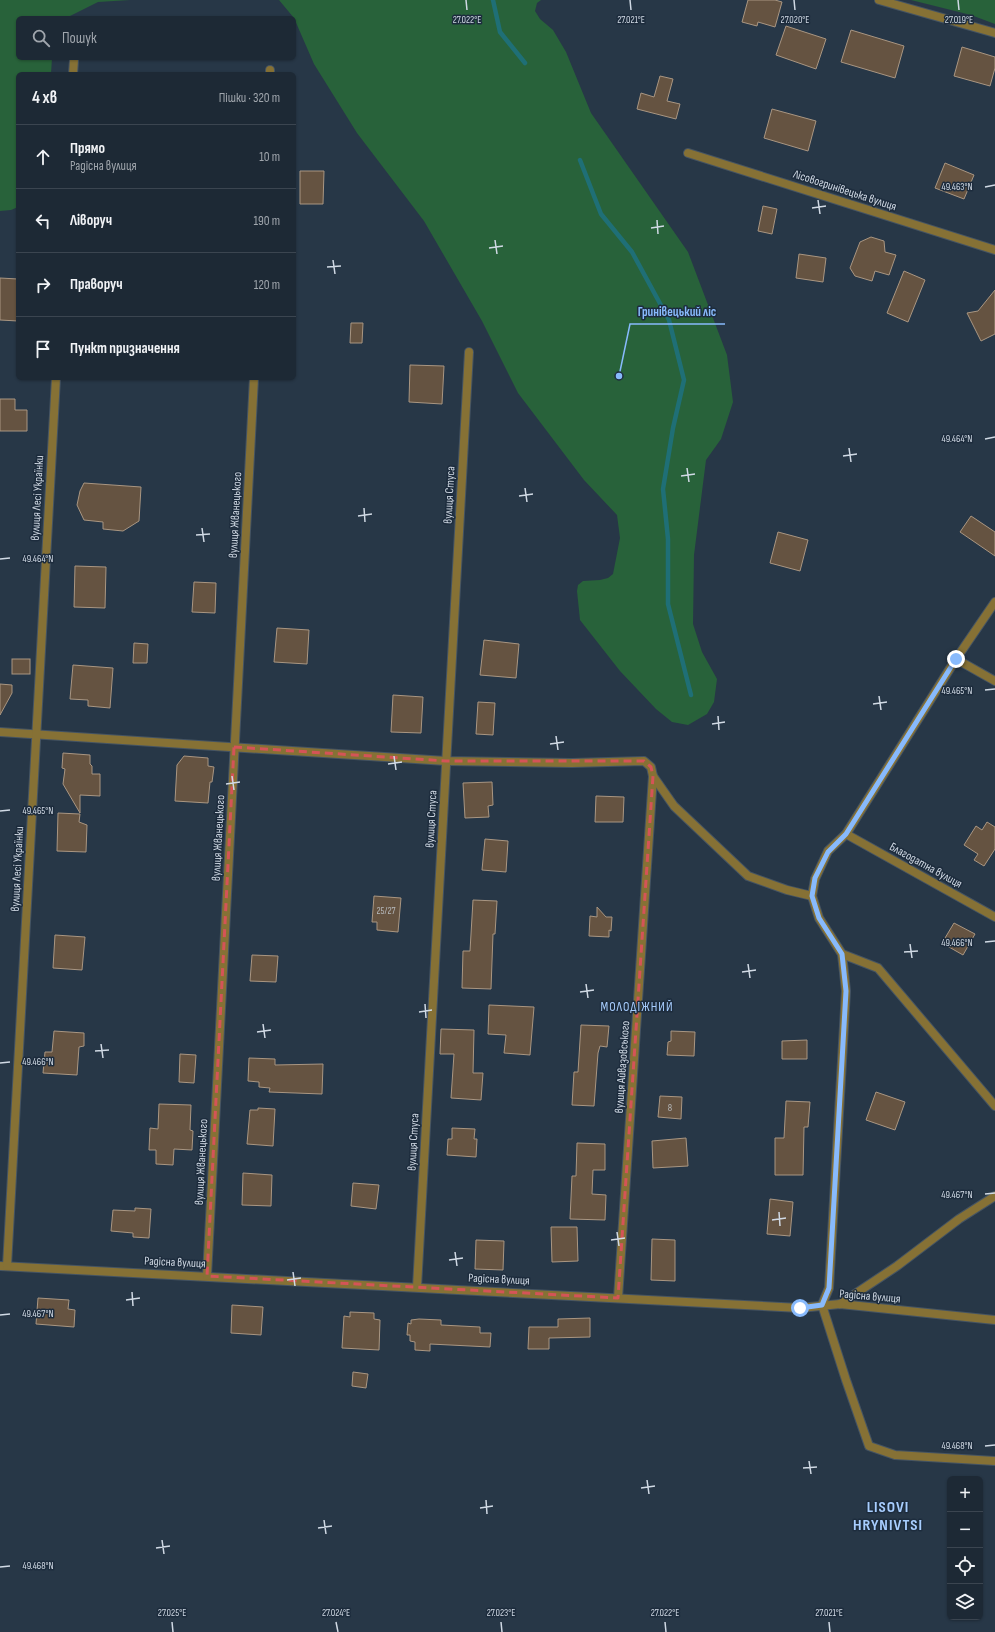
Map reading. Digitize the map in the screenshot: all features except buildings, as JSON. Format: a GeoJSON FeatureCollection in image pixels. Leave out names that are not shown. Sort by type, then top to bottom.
{"type":"FeatureCollection","features":[{"type":"Feature","properties":{"kind":"street"},"geometry":{"type":"LineString","coordinates":[[879,0],[995,33]]}},
{"type":"Feature","properties":{"kind":"street"},"geometry":{"type":"LineString","coordinates":[[73,72],[74,60]]}},
{"type":"Feature","properties":{"kind":"street","name":"Лісовогринівецька вулиця"},"geometry":{"type":"LineString","coordinates":[[688,153],[995,250]]}},
{"type":"Feature","properties":{"kind":"street","name":"вулиця Стуса"},"geometry":{"type":"LineString","coordinates":[[417,1287],[468,352]]}},
{"type":"Feature","properties":{"kind":"street","name":"вулиця Лесі Українки"},"geometry":{"type":"LineString","coordinates":[[4,1266],[56,380]]}},
{"type":"Feature","properties":{"kind":"street","name":"вулиця Жванецького"},"geometry":{"type":"LineString","coordinates":[[207,1276],[254,380]]}},
{"type":"Feature","properties":{"kind":"street"},"geometry":{"type":"LineString","coordinates":[[995,602],[956,659],[846,834],[828,852],[815,878],[812,896],[819,918],[842,954],[845,999],[829,1288],[822,1305],[869,1446],[895,1456],[995,1461]]}},
{"type":"Feature","properties":{"kind":"street"},"geometry":{"type":"LineString","coordinates":[[956,659],[995,681]]}},
{"type":"Feature","properties":{"kind":"street"},"geometry":{"type":"LineString","coordinates":[[0,732],[36,733],[446,761]]}},
{"type":"Feature","properties":{"kind":"street","name":"вулиця Айвазовського"},"geometry":{"type":"LineString","coordinates":[[446,761],[572,763],[644,761],[651,767],[653,776],[618,1298]]}},
{"type":"Feature","properties":{"kind":"street"},"geometry":{"type":"LineString","coordinates":[[653,776],[674,806],[748,876],[788,890],[812,896]]}},
{"type":"Feature","properties":{"kind":"street","name":"Благодатна вулиця"},"geometry":{"type":"LineString","coordinates":[[846,834],[995,917]]}},
{"type":"Feature","properties":{"kind":"street"},"geometry":{"type":"LineString","coordinates":[[842,954],[878,968],[995,1106]]}},
{"type":"Feature","properties":{"kind":"street"},"geometry":{"type":"LineString","coordinates":[[840,1304],[897,1266],[959,1219],[995,1196]]}},
{"type":"Feature","properties":{"kind":"street","name":"Радісна вулиця"},"geometry":{"type":"LineString","coordinates":[[4,1266],[800,1308],[840,1304],[995,1320]]}},
{"type":"Feature","properties":{"kind":"highlighted area"},"geometry":{"type":"Polygon","coordinates":[[[234,747],[446,761],[644,761],[651,767],[653,776],[618,1298],[207,1276],[234,747]]]}},
{"type":"Feature","properties":{"kind":"green space"},"geometry":{"type":"Polygon","coordinates":[[[0,0],[130,0],[98,2],[70,16],[16,16],[16,60],[52,60],[51,72],[16,72],[16,208],[0,211],[0,0]]]}},
{"type":"Feature","properties":{"kind":"green space"},"geometry":{"type":"Polygon","coordinates":[[[279,0],[541,0],[537,3],[535,11],[540,19],[553,30],[566,52],[591,113],[688,252],[727,355],[733,402],[721,439],[706,460],[694,555],[693,624],[702,652],[717,679],[714,702],[707,714],[688,725],[672,722],[656,709],[620,671],[580,620],[577,591],[578,585],[583,581],[608,578],[613,574],[620,538],[617,515],[584,480],[518,393],[482,321],[424,221],[357,133],[314,64],[296,23],[296,16],[292,16],[279,0]]]}},
{"type":"Feature","properties":{"kind":"green space"},"geometry":{"type":"Polygon","coordinates":[[[911,0],[995,0],[995,24],[971,15],[911,0]]]}},
{"type":"Feature","properties":{"kind":"waterway"},"geometry":{"type":"LineString","coordinates":[[493,0],[500,32],[525,63]]}},
{"type":"Feature","properties":{"kind":"waterway"},"geometry":{"type":"LineString","coordinates":[[580,160],[601,214],[632,252],[669,320],[684,380],[673,428],[663,489],[668,539],[668,604],[691,695]]}},
{"type":"Feature","properties":{"kind":"place","name":"Гринівецький ліс"},"geometry":{"type":"Point","coordinates":[619,376]}},
{"type":"Feature","properties":{"kind":"district","name":"МОЛОДІЖНИЙ"},"geometry":{"type":"Point","coordinates":[637,1006]}},
{"type":"Feature","properties":{"kind":"district","name":"LISOVI HRYNIVTSI"},"geometry":{"type":"Point","coordinates":[888,1515]}},
{"type":"Feature","properties":{"kind":"route"},"geometry":{"type":"LineString","coordinates":[[800,1308],[822,1305],[829,1288],[846,991],[842,954],[819,918],[812,896],[815,878],[828,852],[846,834],[956,659]]}}]}
